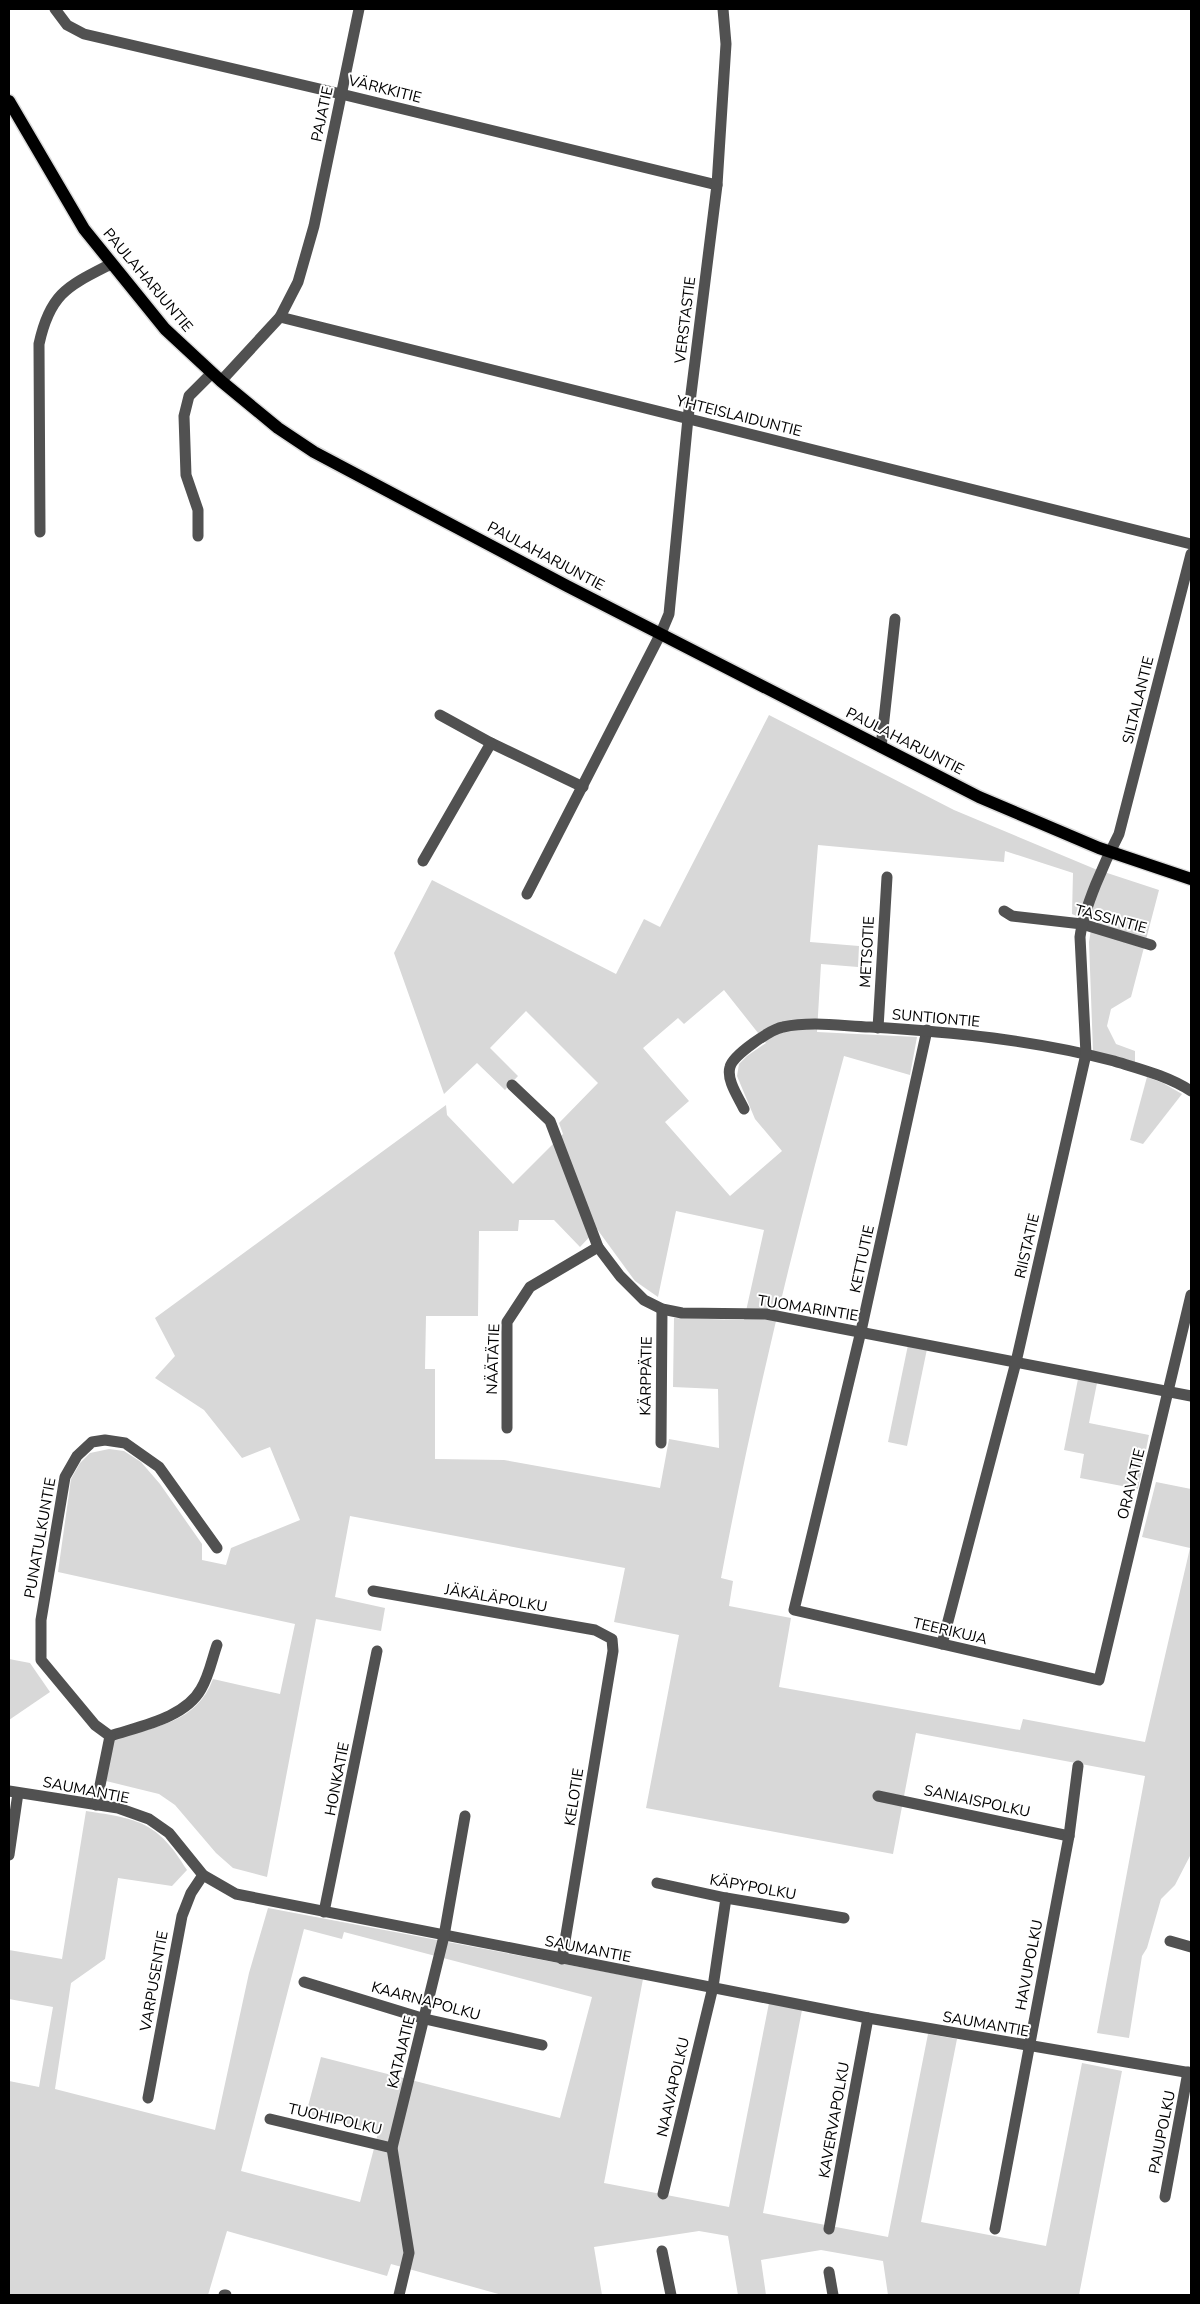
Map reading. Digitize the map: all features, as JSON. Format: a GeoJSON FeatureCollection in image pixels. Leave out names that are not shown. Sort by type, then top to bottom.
{"type":"FeatureCollection","features":[{"type":"Feature","properties":{"kind":"main road","name":"PAULAHARJUNTIE"},"geometry":{"type":"LineString","coordinates":[[9,102],[84,228],[165,329],[217,377],[278,428],[314,452],[568,586],[979,797],[1110,852],[1191,878]]}},
{"type":"Feature","properties":{"kind":"street","name":"VÄRKKITIE"},"geometry":{"type":"LineString","coordinates":[[55,9],[67,25],[84,34],[716,185]]}},
{"type":"Feature","properties":{"kind":"street","name":"PAJATIE"},"geometry":{"type":"LineString","coordinates":[[198,536],[198,510],[186,475],[184,416],[189,396],[217,377],[280,317],[298,282],[314,226],[359,9]]}},
{"type":"Feature","properties":{"kind":"street","name":"VERSTASTIE"},"geometry":{"type":"LineString","coordinates":[[528,894],[669,614],[688,418],[716,185],[726,44],[723,9]]}},
{"type":"Feature","properties":{"kind":"street"},"geometry":{"type":"LineString","coordinates":[[40,532],[39,344],[44,321],[52,304],[68,288],[111,264]]}},
{"type":"Feature","properties":{"kind":"street","name":"YHTEISLAIDUNTIE"},"geometry":{"type":"LineString","coordinates":[[280,317],[1191,544]]}},
{"type":"Feature","properties":{"kind":"street","name":"SILTALANTIE"},"geometry":{"type":"LineString","coordinates":[[1110,852],[1119,834],[1191,554]]}},
{"type":"Feature","properties":{"kind":"street"},"geometry":{"type":"LineString","coordinates":[[881,747],[895,619]]}},
{"type":"Feature","properties":{"kind":"street"},"geometry":{"type":"LineString","coordinates":[[440,715],[491,743],[582,787]]}},
{"type":"Feature","properties":{"kind":"street"},"geometry":{"type":"LineString","coordinates":[[423,861],[491,743]]}},
{"type":"Feature","properties":{"kind":"street","name":"RIISTATIE"},"geometry":{"type":"LineString","coordinates":[[942,1644],[1016,1362],[1086,1054],[1080,937],[1082,924],[1110,852]]}},
{"type":"Feature","properties":{"kind":"street","name":"METSOTIE"},"geometry":{"type":"LineString","coordinates":[[878,1028],[887,877]]}},
{"type":"Feature","properties":{"kind":"street","name":"TASSINTIE"},"geometry":{"type":"LineString","coordinates":[[1004,911],[1012,916],[1082,924],[1152,945]]}},
{"type":"Feature","properties":{"kind":"street","name":"SUNTIONTIE"},"geometry":{"type":"LineString","coordinates":[[744,1109],[729,1077],[730,1066],[738,1056],[768,1034],[781,1027],[808,1024],[927,1030],[1015,1040],[1086,1054],[1143,1069],[1191,1091]]}},
{"type":"Feature","properties":{"kind":"street","name":"KETTUTIE"},"geometry":{"type":"LineString","coordinates":[[794,1610],[861,1331],[927,1030]]}},
{"type":"Feature","properties":{"kind":"street","name":"TUOMARINTIE"},"geometry":{"type":"LineString","coordinates":[[512,1085],[550,1121],[598,1246],[620,1276],[644,1300],[662,1310],[682,1313],[766,1314],[1191,1396]]}},
{"type":"Feature","properties":{"kind":"street","name":"NÄÄTÄTIE"},"geometry":{"type":"LineString","coordinates":[[507,1428],[507,1322],[530,1288],[598,1246]]}},
{"type":"Feature","properties":{"kind":"street","name":"ORAVATIE"},"geometry":{"type":"LineString","coordinates":[[1099,1680],[1191,1295]]}},
{"type":"Feature","properties":{"kind":"street","name":"KÄRPPÄTIE"},"geometry":{"type":"LineString","coordinates":[[661,1442],[662,1310]]}},
{"type":"Feature","properties":{"kind":"street","name":"PUNATULKUNTIE"},"geometry":{"type":"LineString","coordinates":[[110,1736],[95,1725],[41,1660],[41,1620],[65,1477],[77,1456],[92,1442],[105,1440],[125,1443],[159,1467],[217,1548]]}},
{"type":"Feature","properties":{"kind":"street","name":"JÄKÄLÄPOLKU"},"geometry":{"type":"LineString","coordinates":[[373,1591],[595,1630],[612,1639]]}},
{"type":"Feature","properties":{"kind":"street","name":"TEERIKUJA"},"geometry":{"type":"LineString","coordinates":[[794,1610],[1099,1680]]}},
{"type":"Feature","properties":{"kind":"street","name":"KELOTIE"},"geometry":{"type":"LineString","coordinates":[[562,1959],[614,1651],[612,1639]]}},
{"type":"Feature","properties":{"kind":"street"},"geometry":{"type":"LineString","coordinates":[[96,1805],[110,1736],[154,1722],[186,1707],[201,1689],[217,1645]]}},
{"type":"Feature","properties":{"kind":"street","name":"HONKATIE"},"geometry":{"type":"LineString","coordinates":[[324,1912],[377,1651]]}},
{"type":"Feature","properties":{"kind":"street","name":"HAVUPOLKU"},"geometry":{"type":"LineString","coordinates":[[995,2229],[1069,1836],[1078,1766]]}},
{"type":"Feature","properties":{"kind":"street"},"geometry":{"type":"LineString","coordinates":[[9,1855],[14,1792]]}},
{"type":"Feature","properties":{"kind":"street","name":"SAUMANTIE"},"geometry":{"type":"LineString","coordinates":[[14,1792],[118,1808],[149,1819],[169,1833],[203,1875],[236,1894],[868,2018],[1190,2073]]}},
{"type":"Feature","properties":{"kind":"street","name":"SANIAISPOLKU"},"geometry":{"type":"LineString","coordinates":[[878,1796],[1069,1836]]}},
{"type":"Feature","properties":{"kind":"street","name":"KATAJATIE"},"geometry":{"type":"LineString","coordinates":[[399,2295],[409,2253],[392,2148],[444,1936],[465,1816]]}},
{"type":"Feature","properties":{"kind":"street","name":"VARPUSENTIE"},"geometry":{"type":"LineString","coordinates":[[148,2098],[182,1916],[191,1893],[203,1875]]}},
{"type":"Feature","properties":{"kind":"street","name":"KÄPYPOLKU"},"geometry":{"type":"LineString","coordinates":[[657,1883],[726,1898],[844,1918]]}},
{"type":"Feature","properties":{"kind":"street","name":"NAAVAPOLKU"},"geometry":{"type":"LineString","coordinates":[[663,2194],[712,1987],[726,1898]]}},
{"type":"Feature","properties":{"kind":"street"},"geometry":{"type":"LineString","coordinates":[[1170,1942],[1191,1947]]}},
{"type":"Feature","properties":{"kind":"street","name":"KAARNAPOLKU"},"geometry":{"type":"LineString","coordinates":[[304,1982],[425,2018],[542,2045]]}},
{"type":"Feature","properties":{"kind":"street","name":"KAVERVAPOLKU"},"geometry":{"type":"LineString","coordinates":[[829,2229],[868,2018]]}},
{"type":"Feature","properties":{"kind":"street","name":"PAJUPOLKU"},"geometry":{"type":"LineString","coordinates":[[1165,2197],[1190,2073]]}},
{"type":"Feature","properties":{"kind":"street","name":"TUOHIPOLKU"},"geometry":{"type":"LineString","coordinates":[[270,2119],[392,2148]]}},
{"type":"Feature","properties":{"kind":"street"},"geometry":{"type":"LineString","coordinates":[[662,2251],[670,2295]]}},
{"type":"Feature","properties":{"kind":"street"},"geometry":{"type":"LineString","coordinates":[[829,2272],[833,2295]]}},
{"type":"Feature","properties":{"kind":"shaded area"},"geometry":{"type":"Polygon","coordinates":[[[769,715],[954,810],[1095,869],[1159,890],[1131,997],[1111,1009],[1107,1026],[1116,1044],[1135,1051],[1135,1063],[1093,1051],[1089,942],[1092,923],[1072,914],[1073,873],[1005,851],[1004,862],[818,845],[810,942],[859,946],[858,967],[821,964],[817,1032],[917,1037],[910,1075],[844,1056],[777,1316],[721,1578],[733,1581],[729,1606],[791,1618],[779,1687],[1020,1730],[1023,1719],[1145,1742],[1190,1548],[1142,1537],[1156,1482],[1191,1489],[1191,1854],[1175,1885],[1161,1899],[1147,1948],[1142,1956],[1129,2038],[1097,2033],[1145,1776],[916,1733],[893,1854],[646,1808],[679,1635],[614,1622],[625,1568],[350,1516],[335,1597],[385,1608],[381,1631],[316,1619],[267,1877],[233,1868],[216,1853],[175,1805],[159,1794],[106,1781],[114,1739],[159,1726],[185,1714],[206,1694],[213,1679],[280,1694],[295,1624],[58,1572],[71,1479],[80,1463],[90,1453],[109,1449],[124,1451],[141,1462],[160,1484],[202,1544],[202,1560],[226,1565],[231,1548],[300,1520],[270,1447],[242,1458],[204,1410],[155,1378],[175,1356],[155,1318],[446,1105],[447,1115],[513,1184],[563,1134],[559,1123],[598,1083],[526,1011],[490,1048],[518,1076],[505,1090],[477,1063],[444,1094],[394,953],[432,880],[616,974],[644,919],[660,927],[769,715]],[[724,990],[684,1024],[678,1018],[643,1048],[689,1101],[665,1122],[730,1196],[782,1151],[755,1119],[737,1076],[739,1064],[766,1043],[724,990]],[[676,1211],[658,1297],[635,1281],[597,1229],[580,1247],[554,1220],[519,1220],[518,1231],[479,1231],[478,1316],[426,1316],[425,1369],[435,1369],[435,1459],[504,1460],[660,1488],[669,1439],[719,1448],[718,1389],[673,1387],[674,1318],[744,1320],[764,1230],[676,1211]]]}},
{"type":"Feature","properties":{"kind":"shaded area"},"geometry":{"type":"Polygon","coordinates":[[[1147,1077],[1163,1083],[1182,1094],[1143,1144],[1130,1140],[1147,1077]]]}},
{"type":"Feature","properties":{"kind":"shaded area"},"geometry":{"type":"Polygon","coordinates":[[[908,1345],[927,1349],[907,1446],[888,1442],[908,1345]]]}},
{"type":"Feature","properties":{"kind":"shaded area"},"geometry":{"type":"Polygon","coordinates":[[[1078,1379],[1097,1383],[1089,1423],[1149,1435],[1138,1489],[1080,1478],[1084,1454],[1064,1450],[1078,1379]]]}},
{"type":"Feature","properties":{"kind":"shaded area"},"geometry":{"type":"Polygon","coordinates":[[[9,1659],[30,1663],[50,1692],[9,1720],[9,1659]]]}},
{"type":"Feature","properties":{"kind":"shaded area"},"geometry":{"type":"Polygon","coordinates":[[[86,1811],[134,1821],[156,1832],[177,1854],[187,1870],[172,1886],[118,1878],[105,1959],[71,1983],[55,2089],[215,2130],[249,1973],[268,1908],[643,1979],[604,2183],[729,2207],[769,2003],[802,2010],[763,2213],[888,2237],[928,2034],[957,2039],[921,2222],[1046,2246],[1082,2063],[1122,2071],[1079,2295],[888,2295],[883,2261],[821,2250],[761,2260],[766,2295],[738,2295],[728,2236],[699,2231],[594,2247],[602,2295],[502,2295],[391,2264],[387,2276],[227,2231],[208,2295],[9,2295],[9,2081],[39,2087],[53,2007],[9,1999],[9,1950],[62,1959],[86,1811]],[[304,1929],[241,2171],[360,2202],[378,2133],[306,2114],[321,2057],[560,2118],[592,1997],[344,1932],[342,1939],[304,1929]]]}}]}
